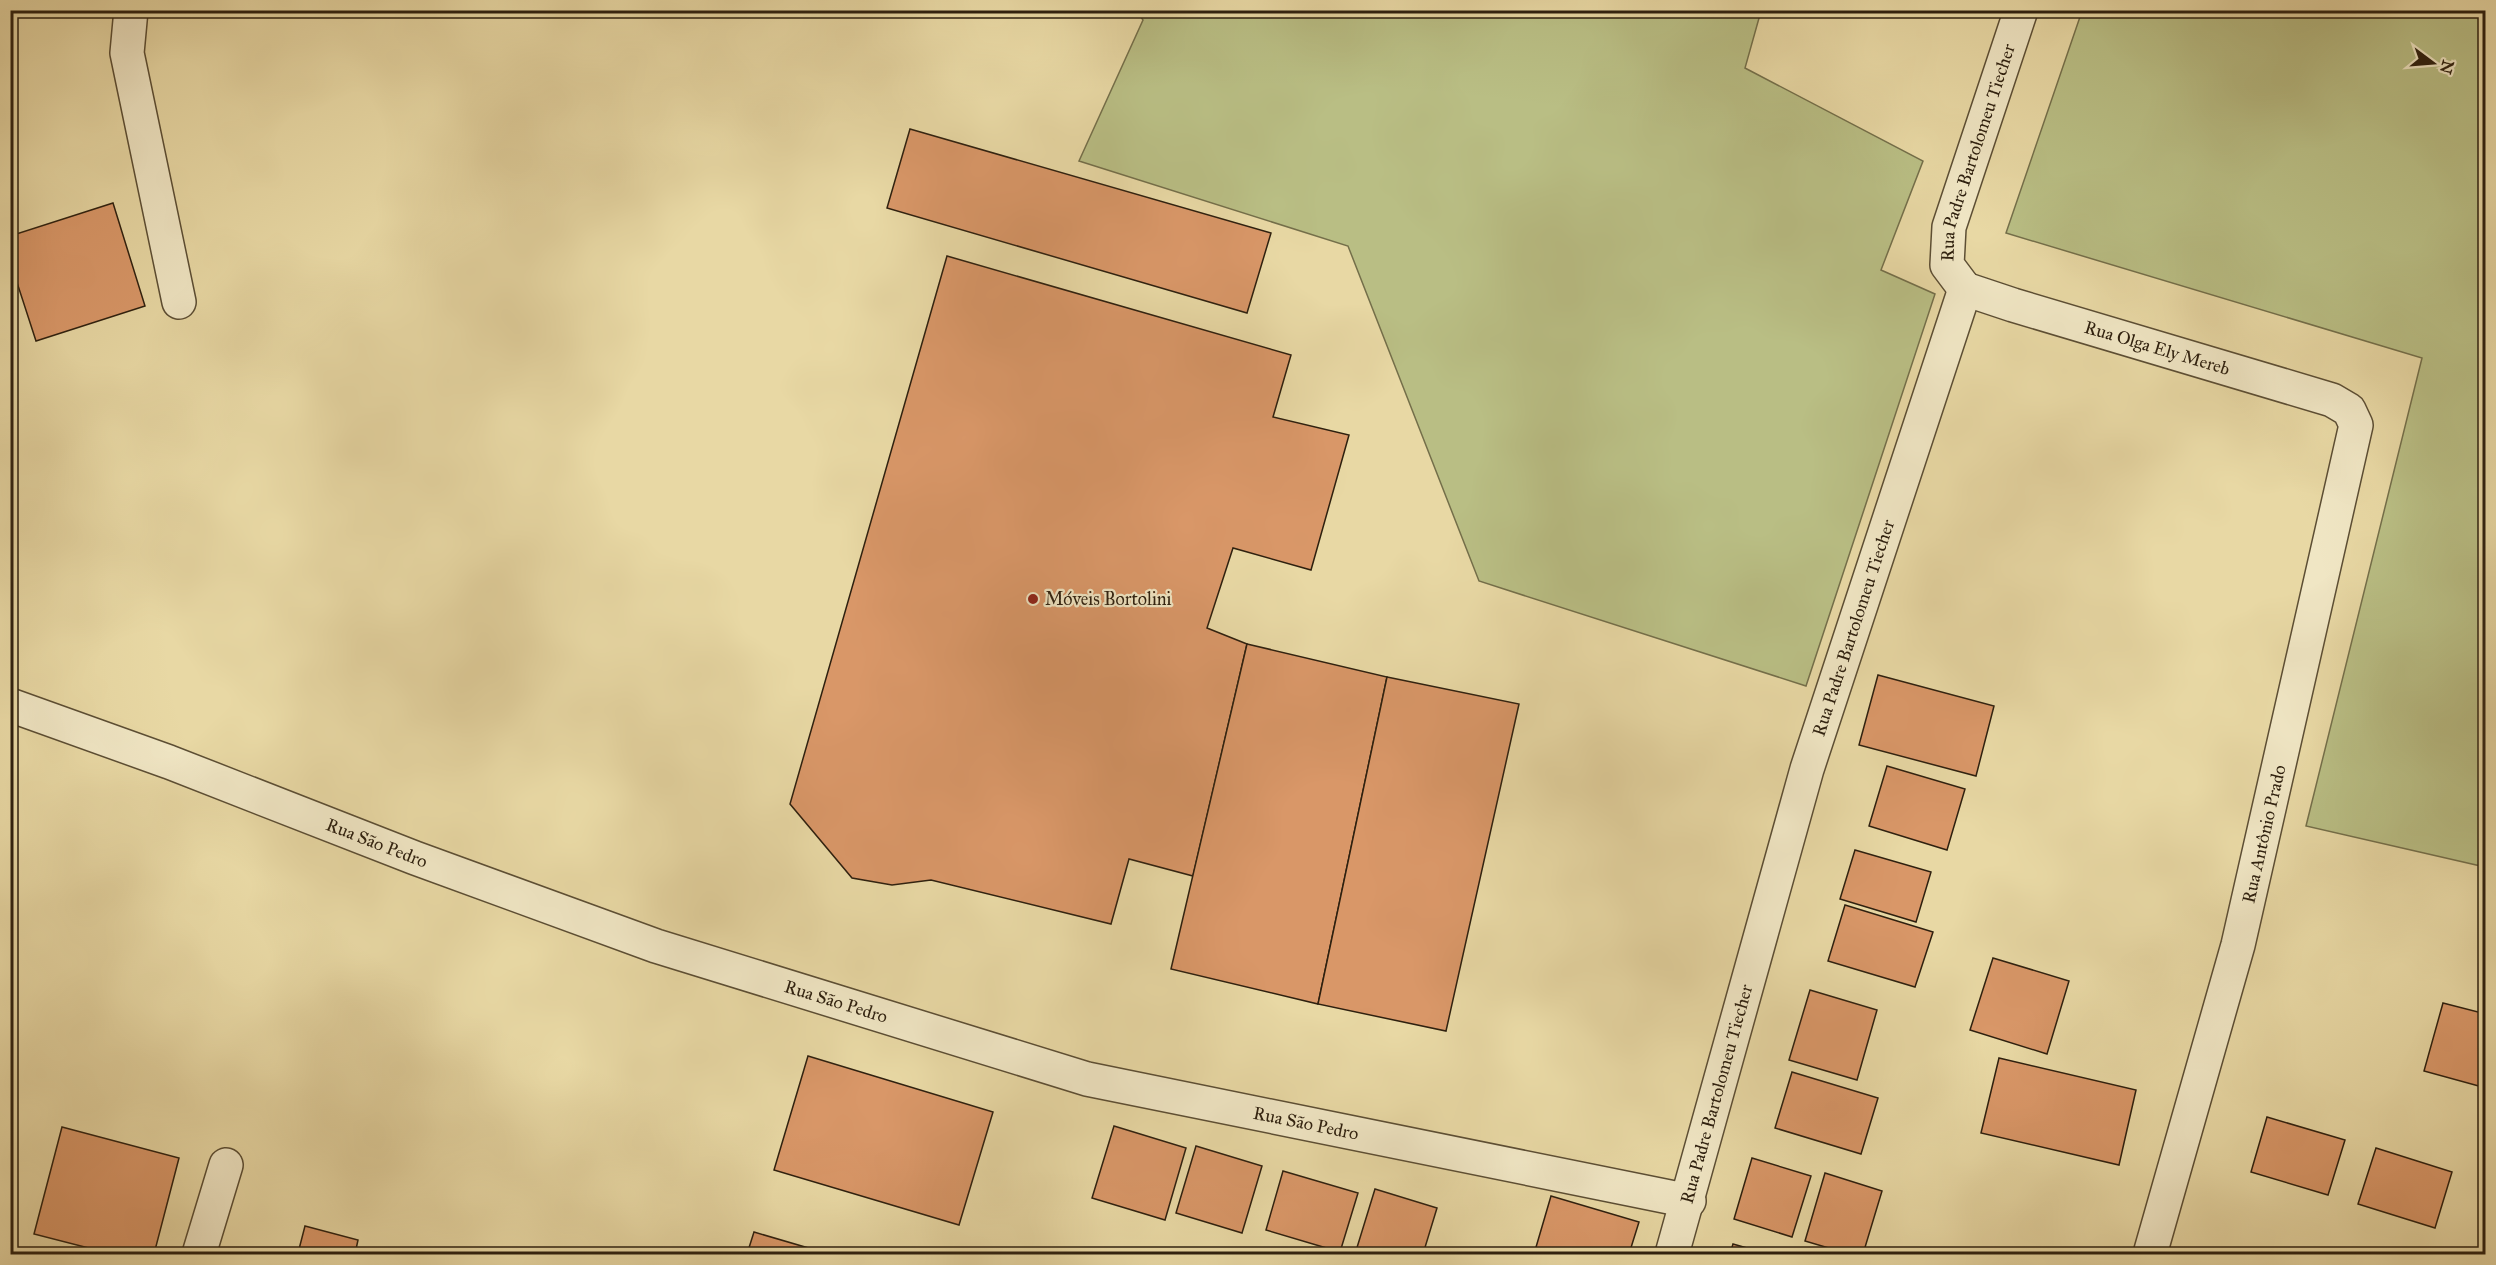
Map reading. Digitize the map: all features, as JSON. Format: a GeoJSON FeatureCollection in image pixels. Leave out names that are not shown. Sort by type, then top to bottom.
{"type":"FeatureCollection","features":[{"type":"Feature","properties":{"kind":"street"},"geometry":{"type":"LineString","coordinates":[[130,10],[127,53],[179,302]]}},
{"type":"Feature","properties":{"kind":"street","name":"Rua Padre Bartolomeu Tiecher"},"geometry":{"type":"LineString","coordinates":[[1672,1254],[1689,1201],[1807,770],[1965,289],[1947,265],[1949,227],[2021,10]]}},
{"type":"Feature","properties":{"kind":"street","name":"Rua Olga Ely Mereb"},"geometry":{"type":"LineString","coordinates":[[1965,289],[2332,400],[2349,410]]}},
{"type":"Feature","properties":{"kind":"street","name":"Rua Antônio Prado"},"geometry":{"type":"LineString","coordinates":[[2150,1254],[2238,945],[2351,451],[2356,425],[2349,410]]}},
{"type":"Feature","properties":{"kind":"street","name":"Rua São Pedro"},"geometry":{"type":"LineString","coordinates":[[10,705],[169,762],[414,858],[656,946],[1087,1078],[1689,1201]]}},
{"type":"Feature","properties":{"kind":"street"},"geometry":{"type":"LineString","coordinates":[[198,1254],[226,1165]]}},
{"type":"Feature","properties":{"kind":"green space"},"geometry":{"type":"Polygon","coordinates":[[[1137,11],[1761,11],[1745,68],[1923,161],[1881,270],[1935,294],[1806,686],[1479,581],[1348,246],[1079,161],[1143,20],[1137,11]]]}},
{"type":"Feature","properties":{"kind":"green space"},"geometry":{"type":"Polygon","coordinates":[[[2082,11],[2485,11],[2485,867],[2306,826],[2422,358],[2006,233],[2082,11]]]}},
{"type":"Feature","properties":{"kind":"building"},"geometry":{"type":"Polygon","coordinates":[[[910,129],[1271,233],[1247,313],[887,208],[910,129]]]}},
{"type":"Feature","properties":{"kind":"building"},"geometry":{"type":"Polygon","coordinates":[[[113,203],[145,306],[36,341],[10,261],[10,236],[113,203]]]}},
{"type":"Feature","properties":{"kind":"building","name":"Móveis Bortolini"},"geometry":{"type":"Polygon","coordinates":[[[947,256],[1291,355],[1273,417],[1349,435],[1311,570],[1233,548],[1207,628],[1247,644],[1193,876],[1129,859],[1111,924],[931,880],[892,885],[852,878],[790,804],[947,256]]]}},
{"type":"Feature","properties":{"kind":"building"},"geometry":{"type":"Polygon","coordinates":[[[1247,644],[1387,677],[1318,1004],[1171,969],[1247,644]]]}},
{"type":"Feature","properties":{"kind":"building"},"geometry":{"type":"Polygon","coordinates":[[[1878,675],[1994,706],[1976,776],[1859,745],[1878,675]]]}},
{"type":"Feature","properties":{"kind":"building"},"geometry":{"type":"Polygon","coordinates":[[[1387,677],[1519,704],[1446,1031],[1318,1004],[1387,677]]]}},
{"type":"Feature","properties":{"kind":"building"},"geometry":{"type":"Polygon","coordinates":[[[1887,766],[1965,789],[1947,850],[1869,826],[1887,766]]]}},
{"type":"Feature","properties":{"kind":"building"},"geometry":{"type":"Polygon","coordinates":[[[1855,850],[1931,872],[1916,922],[1840,899],[1855,850]]]}},
{"type":"Feature","properties":{"kind":"building"},"geometry":{"type":"Polygon","coordinates":[[[1845,905],[1933,932],[1915,987],[1828,961],[1845,905]]]}},
{"type":"Feature","properties":{"kind":"building"},"geometry":{"type":"Polygon","coordinates":[[[1993,958],[2069,981],[2047,1054],[1970,1030],[1993,958]]]}},
{"type":"Feature","properties":{"kind":"building"},"geometry":{"type":"Polygon","coordinates":[[[1810,990],[1877,1010],[1857,1080],[1789,1060],[1810,990]]]}},
{"type":"Feature","properties":{"kind":"building"},"geometry":{"type":"Polygon","coordinates":[[[2443,1003],[2486,1014],[2486,1088],[2424,1071],[2443,1003]]]}},
{"type":"Feature","properties":{"kind":"building"},"geometry":{"type":"Polygon","coordinates":[[[808,1056],[993,1112],[959,1225],[774,1170],[808,1056]]]}},
{"type":"Feature","properties":{"kind":"building"},"geometry":{"type":"Polygon","coordinates":[[[1999,1058],[2136,1090],[2119,1165],[1981,1133],[1999,1058]]]}},
{"type":"Feature","properties":{"kind":"building"},"geometry":{"type":"Polygon","coordinates":[[[1792,1072],[1878,1098],[1861,1154],[1775,1128],[1792,1072]]]}},
{"type":"Feature","properties":{"kind":"building"},"geometry":{"type":"Polygon","coordinates":[[[2267,1117],[2345,1140],[2328,1195],[2251,1172],[2267,1117]]]}},
{"type":"Feature","properties":{"kind":"building"},"geometry":{"type":"Polygon","coordinates":[[[1114,1126],[1186,1148],[1165,1220],[1092,1198],[1114,1126]]]}},
{"type":"Feature","properties":{"kind":"building"},"geometry":{"type":"Polygon","coordinates":[[[62,1127],[179,1158],[154,1254],[112,1254],[34,1234],[62,1127]]]}},
{"type":"Feature","properties":{"kind":"building"},"geometry":{"type":"Polygon","coordinates":[[[1196,1146],[1262,1166],[1242,1233],[1176,1213],[1196,1146]]]}},
{"type":"Feature","properties":{"kind":"building"},"geometry":{"type":"Polygon","coordinates":[[[2376,1148],[2452,1172],[2435,1228],[2358,1204],[2376,1148]]]}},
{"type":"Feature","properties":{"kind":"building"},"geometry":{"type":"Polygon","coordinates":[[[1752,1158],[1811,1176],[1792,1237],[1734,1219],[1752,1158]]]}},
{"type":"Feature","properties":{"kind":"building"},"geometry":{"type":"Polygon","coordinates":[[[1283,1171],[1358,1193],[1340,1252],[1266,1230],[1283,1171]]]}},
{"type":"Feature","properties":{"kind":"building"},"geometry":{"type":"Polygon","coordinates":[[[1825,1173],[1882,1191],[1863,1254],[1849,1254],[1805,1241],[1825,1173]]]}},
{"type":"Feature","properties":{"kind":"building"},"geometry":{"type":"Polygon","coordinates":[[[1375,1189],[1437,1208],[1423,1254],[1355,1254],[1375,1189]]]}},
{"type":"Feature","properties":{"kind":"building"},"geometry":{"type":"Polygon","coordinates":[[[1551,1196],[1639,1222],[1629,1254],[1534,1254],[1551,1196]]]}},
{"type":"Feature","properties":{"kind":"building"},"geometry":{"type":"Polygon","coordinates":[[[305,1226],[358,1240],[355,1254],[298,1253],[305,1226]]]}},
{"type":"Feature","properties":{"kind":"building"},"geometry":{"type":"Polygon","coordinates":[[[754,1232],[829,1254],[747,1254],[754,1232]]]}},
{"type":"Feature","properties":{"kind":"building"},"geometry":{"type":"Polygon","coordinates":[[[1733,1244],[1768,1254],[1730,1254],[1733,1244]]]}},
{"type":"Feature","properties":{"kind":"place","name":"Móveis Bortolini"},"geometry":{"type":"Point","coordinates":[1033,599]}}]}
